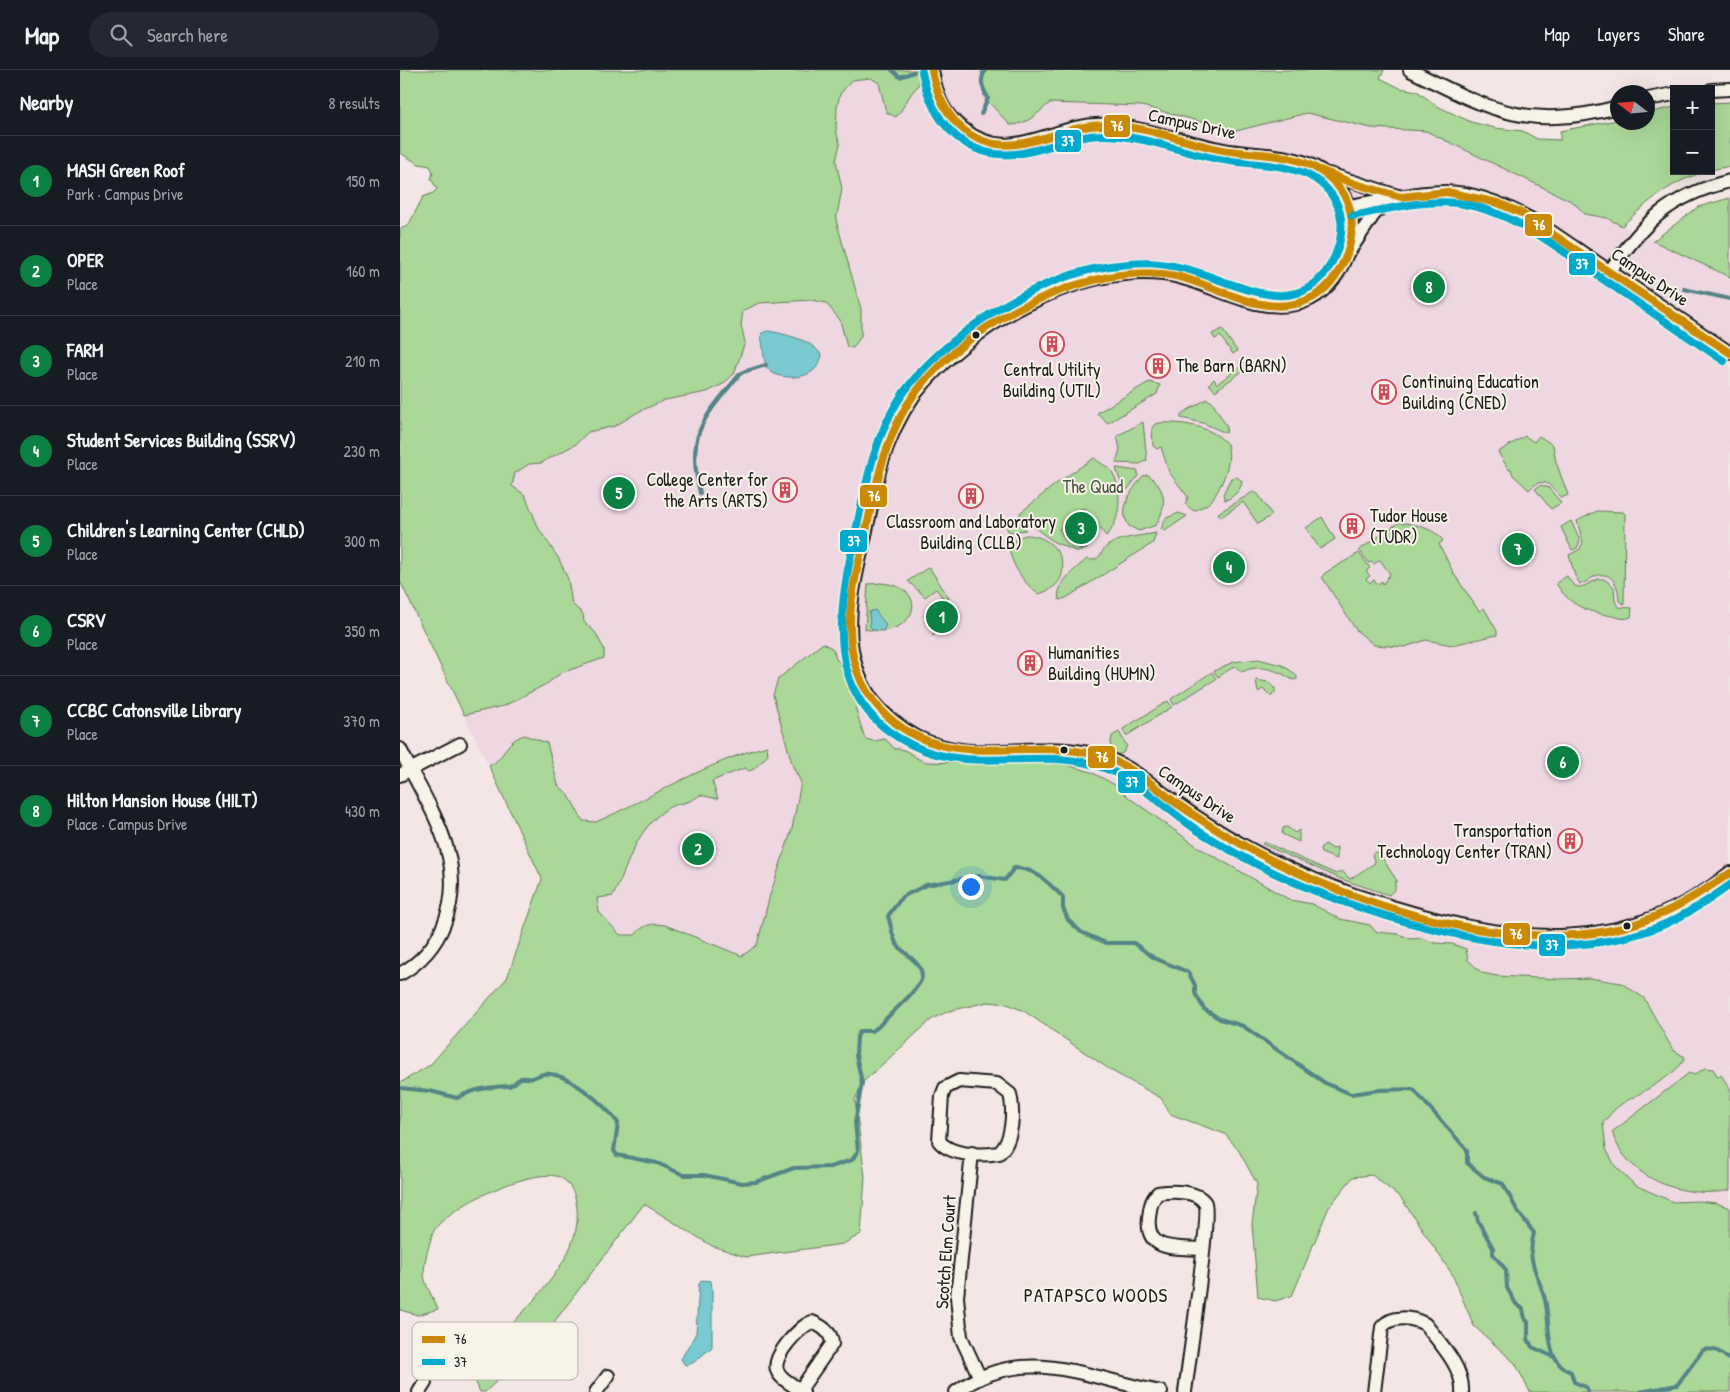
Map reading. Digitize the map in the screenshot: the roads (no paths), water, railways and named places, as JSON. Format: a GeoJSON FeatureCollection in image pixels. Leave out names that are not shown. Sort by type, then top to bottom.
{"type":"FeatureCollection","features":[{"type":"Feature","properties":{"kind":"street","name":"Campus Drive"},"geometry":{"type":"LineString","coordinates":[[932,70],[936,91],[947,115],[967,133],[992,144],[1022,144],[1076,128],[1103,124],[1229,151],[1303,161],[1320,170],[1339,187],[1350,206],[1349,242],[1345,259],[1330,285],[1310,300],[1293,305],[1262,304],[1248,301],[1184,276],[1138,272],[1096,278],[1048,295],[1015,311],[978,335],[962,348],[914,396],[896,426],[882,460],[856,571],[849,616],[849,635],[856,665],[868,694],[882,712],[900,727],[923,740],[951,750],[980,753],[1069,750],[1104,757],[1137,774],[1212,827],[1245,847],[1301,874],[1382,904],[1474,929],[1516,936],[1549,938],[1619,930],[1674,910],[1730,873]]}},
{"type":"Feature","properties":{"kind":"street"},"geometry":{"type":"LineString","coordinates":[[1410,70],[1471,100],[1530,118],[1560,118],[1610,109]]}},
{"type":"Feature","properties":{"kind":"street"},"geometry":{"type":"LineString","coordinates":[[1715,90],[1730,89]]}},
{"type":"Feature","properties":{"kind":"street"},"geometry":{"type":"LineString","coordinates":[[1655,98],[1670,95]]}},
{"type":"Feature","properties":{"kind":"street"},"geometry":{"type":"LineString","coordinates":[[1320,170],[1397,198]]}},
{"type":"Feature","properties":{"kind":"street"},"geometry":{"type":"LineString","coordinates":[[1610,272],[1632,239],[1660,212],[1680,198],[1708,186],[1730,181]]}},
{"type":"Feature","properties":{"kind":"street","name":"Campus Drive"},"geometry":{"type":"LineString","coordinates":[[1350,206],[1447,192],[1498,203],[1521,213],[1730,353]]}},
{"type":"Feature","properties":{"kind":"street"},"geometry":{"type":"LineString","coordinates":[[1345,259],[1374,214],[1397,198]]}},
{"type":"Feature","properties":{"kind":"street"},"geometry":{"type":"LineString","coordinates":[[405,773],[460,744]]}},
{"type":"Feature","properties":{"kind":"street"},"geometry":{"type":"LineString","coordinates":[[400,749],[405,773],[445,839],[453,875],[453,892],[449,912],[433,946],[420,960],[400,974]]}},
{"type":"Feature","properties":{"kind":"street"},"geometry":{"type":"LineString","coordinates":[[951,1083],[997,1084],[1005,1088],[1010,1094],[1012,1103],[1008,1140],[999,1154],[972,1153],[952,1151],[940,1141],[942,1096],[945,1088],[951,1083]]}},
{"type":"Feature","properties":{"kind":"street","name":"Scotch Elm Court"},"geometry":{"type":"LineString","coordinates":[[972,1153],[957,1297],[961,1337],[980,1378]]}},
{"type":"Feature","properties":{"kind":"street"},"geometry":{"type":"LineString","coordinates":[[1185,1392],[1203,1249],[1207,1208],[1204,1202],[1194,1194],[1158,1193],[1151,1205],[1148,1228],[1150,1237],[1162,1245],[1203,1249]]}},
{"type":"Feature","properties":{"kind":"street"},"geometry":{"type":"LineString","coordinates":[[1374,1392],[1382,1327],[1392,1319],[1397,1318],[1425,1324],[1458,1370],[1462,1380],[1462,1392]]}},
{"type":"Feature","properties":{"kind":"street"},"geometry":{"type":"LineString","coordinates":[[812,1322],[828,1332],[832,1338],[832,1344],[802,1391],[781,1377],[776,1364],[779,1356],[800,1328],[812,1322]]}},
{"type":"Feature","properties":{"kind":"street"},"geometry":{"type":"LineString","coordinates":[[956,1392],[980,1378],[1020,1367],[1043,1366],[1067,1369],[1161,1392]]}},
{"type":"Feature","properties":{"kind":"street"},"geometry":{"type":"LineString","coordinates":[[596,1392],[608,1376]]}},
{"type":"Feature","properties":{"kind":"water"},"geometry":{"type":"Polygon","coordinates":[[[768,331],[790,336],[818,350],[822,356],[817,367],[810,373],[798,377],[785,377],[773,373],[767,368],[765,363],[761,337],[762,333],[768,331]]]}},
{"type":"Feature","properties":{"kind":"water"},"geometry":{"type":"Polygon","coordinates":[[[875,610],[886,625],[883,631],[873,630],[870,627],[869,612],[875,610]]]}},
{"type":"Feature","properties":{"kind":"water"},"geometry":{"type":"Polygon","coordinates":[[[702,1280],[711,1281],[712,1347],[693,1363],[685,1365],[681,1359],[696,1333],[699,1284],[702,1280]]]}},
{"type":"Feature","properties":{"kind":"waterway"},"geometry":{"type":"LineString","coordinates":[[892,70],[900,77],[914,72]]}},
{"type":"Feature","properties":{"kind":"waterway"},"geometry":{"type":"LineString","coordinates":[[981,114],[988,98],[982,81],[986,70]]}},
{"type":"Feature","properties":{"kind":"waterway"},"geometry":{"type":"LineString","coordinates":[[1684,289],[1730,299]]}},
{"type":"Feature","properties":{"kind":"waterway"},"geometry":{"type":"LineString","coordinates":[[700,493],[695,456],[696,442],[700,429],[715,404],[739,375],[766,365]]}},
{"type":"Feature","properties":{"kind":"waterway"},"geometry":{"type":"LineString","coordinates":[[400,1088],[430,1091],[457,1098],[469,1092],[482,1089],[510,1086],[521,1078],[531,1078],[543,1074],[563,1078],[574,1083],[595,1099],[618,1123],[614,1151],[617,1155],[657,1163],[684,1175],[704,1175],[742,1183],[756,1182],[794,1168],[830,1167],[852,1160],[858,1151],[855,1122],[862,1083],[856,1055],[857,1037],[860,1031],[872,1031],[878,1027],[918,986],[922,974],[917,964],[896,943],[888,916],[902,897],[926,885],[979,876],[1005,880],[1014,868],[1022,869],[1041,877],[1063,897],[1063,908],[1068,920],[1081,932],[1106,943],[1134,943],[1154,958],[1188,972],[1195,985],[1195,993],[1204,1009],[1220,1019],[1243,1026],[1325,1083],[1351,1094],[1379,1090],[1413,1089],[1467,1150],[1467,1163],[1484,1177],[1503,1184],[1517,1210],[1534,1233],[1531,1251],[1532,1258],[1544,1296],[1552,1350],[1562,1367],[1571,1372],[1574,1382],[1586,1387],[1588,1392]]}},
{"type":"Feature","properties":{"kind":"waterway"},"geometry":{"type":"LineString","coordinates":[[1476,1213],[1478,1221],[1493,1248],[1493,1254],[1506,1270],[1507,1288],[1516,1304],[1523,1309],[1525,1319],[1528,1322],[1528,1339],[1532,1347],[1556,1358]]}},
{"type":"Feature","properties":{"kind":"waterway"},"geometry":{"type":"LineString","coordinates":[[1640,1392],[1677,1385],[1703,1350],[1714,1350],[1730,1360]]}},
{"type":"Feature","properties":{"kind":"place","name":"Hilton Mansion House (HILT)"},"geometry":{"type":"Point","coordinates":[1429,287]}},
{"type":"Feature","properties":{"kind":"place","name":"Central Utility Building (UTIL)"},"geometry":{"type":"Point","coordinates":[1052,344]}},
{"type":"Feature","properties":{"kind":"place","name":"The Barn (BARN)"},"geometry":{"type":"Point","coordinates":[1158,366]}},
{"type":"Feature","properties":{"kind":"place","name":"Continuing Education Building (CNED)"},"geometry":{"type":"Point","coordinates":[1384,392]}},
{"type":"Feature","properties":{"kind":"place","name":"College Center for the Arts (ARTS)"},"geometry":{"type":"Point","coordinates":[785,490]}},
{"type":"Feature","properties":{"kind":"place","name":"Children's Learning Center (CHLD)"},"geometry":{"type":"Point","coordinates":[619,493]}},
{"type":"Feature","properties":{"kind":"place","name":"Classroom and Laboratory Building (CLLB)"},"geometry":{"type":"Point","coordinates":[971,496]}},
{"type":"Feature","properties":{"kind":"place","name":"Tudor House (TUDR)"},"geometry":{"type":"Point","coordinates":[1352,526]}},
{"type":"Feature","properties":{"kind":"place","name":"FARM"},"geometry":{"type":"Point","coordinates":[1081,528]}},
{"type":"Feature","properties":{"kind":"place","name":"CCBC Catonsville Library"},"geometry":{"type":"Point","coordinates":[1518,549]}},
{"type":"Feature","properties":{"kind":"place","name":"Student Services Building (SSRV)"},"geometry":{"type":"Point","coordinates":[1229,567]}},
{"type":"Feature","properties":{"kind":"place","name":"MASH Green Roof"},"geometry":{"type":"Point","coordinates":[942,617]}},
{"type":"Feature","properties":{"kind":"place","name":"Humanities Building (HUMN)"},"geometry":{"type":"Point","coordinates":[1030,663]}},
{"type":"Feature","properties":{"kind":"place","name":"CSRV"},"geometry":{"type":"Point","coordinates":[1563,762]}},
{"type":"Feature","properties":{"kind":"place","name":"Transportation Technology Center (TRAN)"},"geometry":{"type":"Point","coordinates":[1570,841]}},
{"type":"Feature","properties":{"kind":"place","name":"OPER"},"geometry":{"type":"Point","coordinates":[698,849]}},
{"type":"Feature","properties":{"kind":"district","name":"PATAPSCO WOODS"},"geometry":{"type":"Point","coordinates":[1096,1295]}},
{"type":"Feature","properties":{"kind":"park label","name":"The Quad"},"geometry":{"type":"Point","coordinates":[1093,487]}}]}
